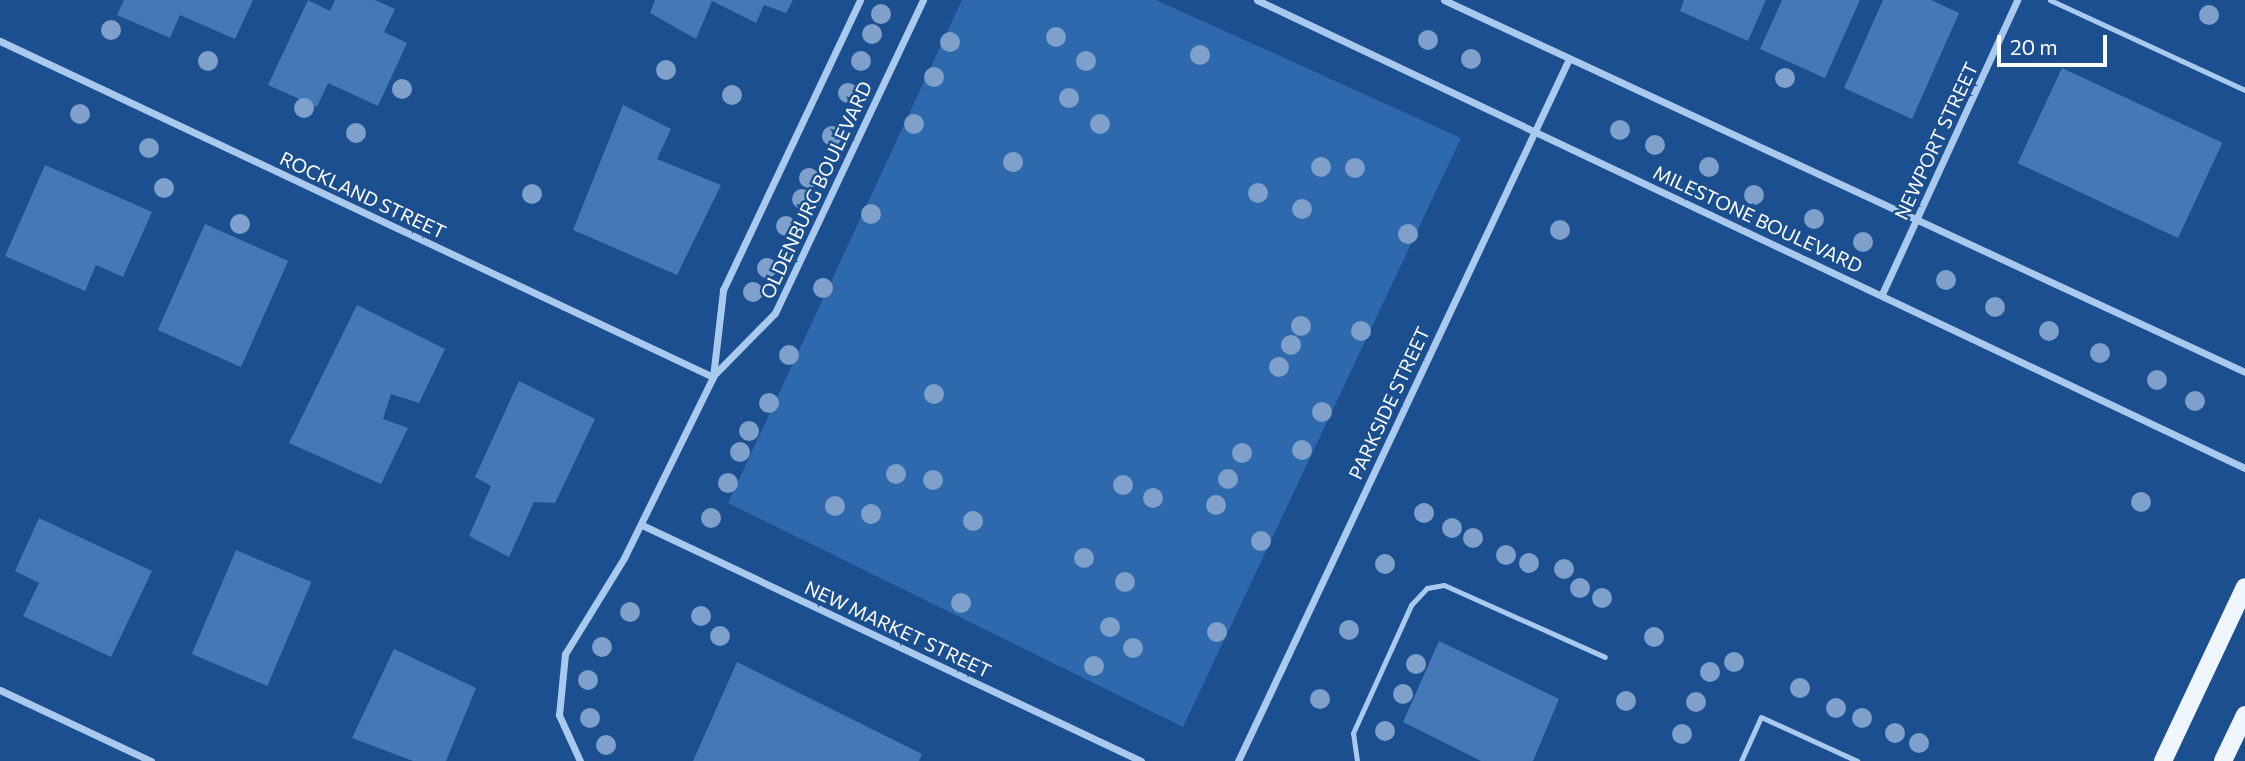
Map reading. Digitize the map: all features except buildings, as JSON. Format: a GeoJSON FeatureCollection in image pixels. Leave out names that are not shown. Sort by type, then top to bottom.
{"type":"FeatureCollection","features":[{"type":"Feature","properties":{"kind":"main road"},"geometry":{"type":"LineString","coordinates":[[2163,761],[2245,587]]}},
{"type":"Feature","properties":{"kind":"main road"},"geometry":{"type":"LineString","coordinates":[[2223,761],[2245,715]]}},
{"type":"Feature","properties":{"kind":"street","name":"OLDENBURG BOULEVARD"},"geometry":{"type":"LineString","coordinates":[[713,376],[723,290],[860,0]]}},
{"type":"Feature","properties":{"kind":"street","name":"OLDENBURG BOULEVARD"},"geometry":{"type":"LineString","coordinates":[[580,761],[559,715],[565,654],[642,524],[713,376],[775,313],[923,0]]}},
{"type":"Feature","properties":{"kind":"street","name":"MILESTONE BOULEVARD"},"geometry":{"type":"LineString","coordinates":[[1257,0],[2245,468]]}},
{"type":"Feature","properties":{"kind":"street"},"geometry":{"type":"LineString","coordinates":[[1444,0],[1916,222],[2245,372]]}},
{"type":"Feature","properties":{"kind":"street","name":"NEWPORT STREET"},"geometry":{"type":"LineString","coordinates":[[1882,295],[2017,0]]}},
{"type":"Feature","properties":{"kind":"street","name":"ROCKLAND STREET"},"geometry":{"type":"LineString","coordinates":[[0,41],[713,376]]}},
{"type":"Feature","properties":{"kind":"street","name":"PARKSIDE STREET"},"geometry":{"type":"LineString","coordinates":[[1238,761],[1569,59]]}},
{"type":"Feature","properties":{"kind":"street","name":"NEW MARKET STREET"},"geometry":{"type":"LineString","coordinates":[[642,524],[1141,761]]}},
{"type":"Feature","properties":{"kind":"street"},"geometry":{"type":"LineString","coordinates":[[0,690],[151,761]]}},
{"type":"Feature","properties":{"kind":"lane"},"geometry":{"type":"LineString","coordinates":[[2050,0],[2245,90]]}},
{"type":"Feature","properties":{"kind":"lane"},"geometry":{"type":"LineString","coordinates":[[1357,761],[1353,733],[1411,605],[1427,588],[1444,585],[1605,657]]}},
{"type":"Feature","properties":{"kind":"lane"},"geometry":{"type":"LineString","coordinates":[[1741,761],[1761,717],[1857,761]]}},
{"type":"Feature","properties":{"kind":"shaded area"},"geometry":{"type":"Polygon","coordinates":[[[962,0],[1156,0],[1461,138],[1183,727],[728,503],[962,0]]]}}]}
